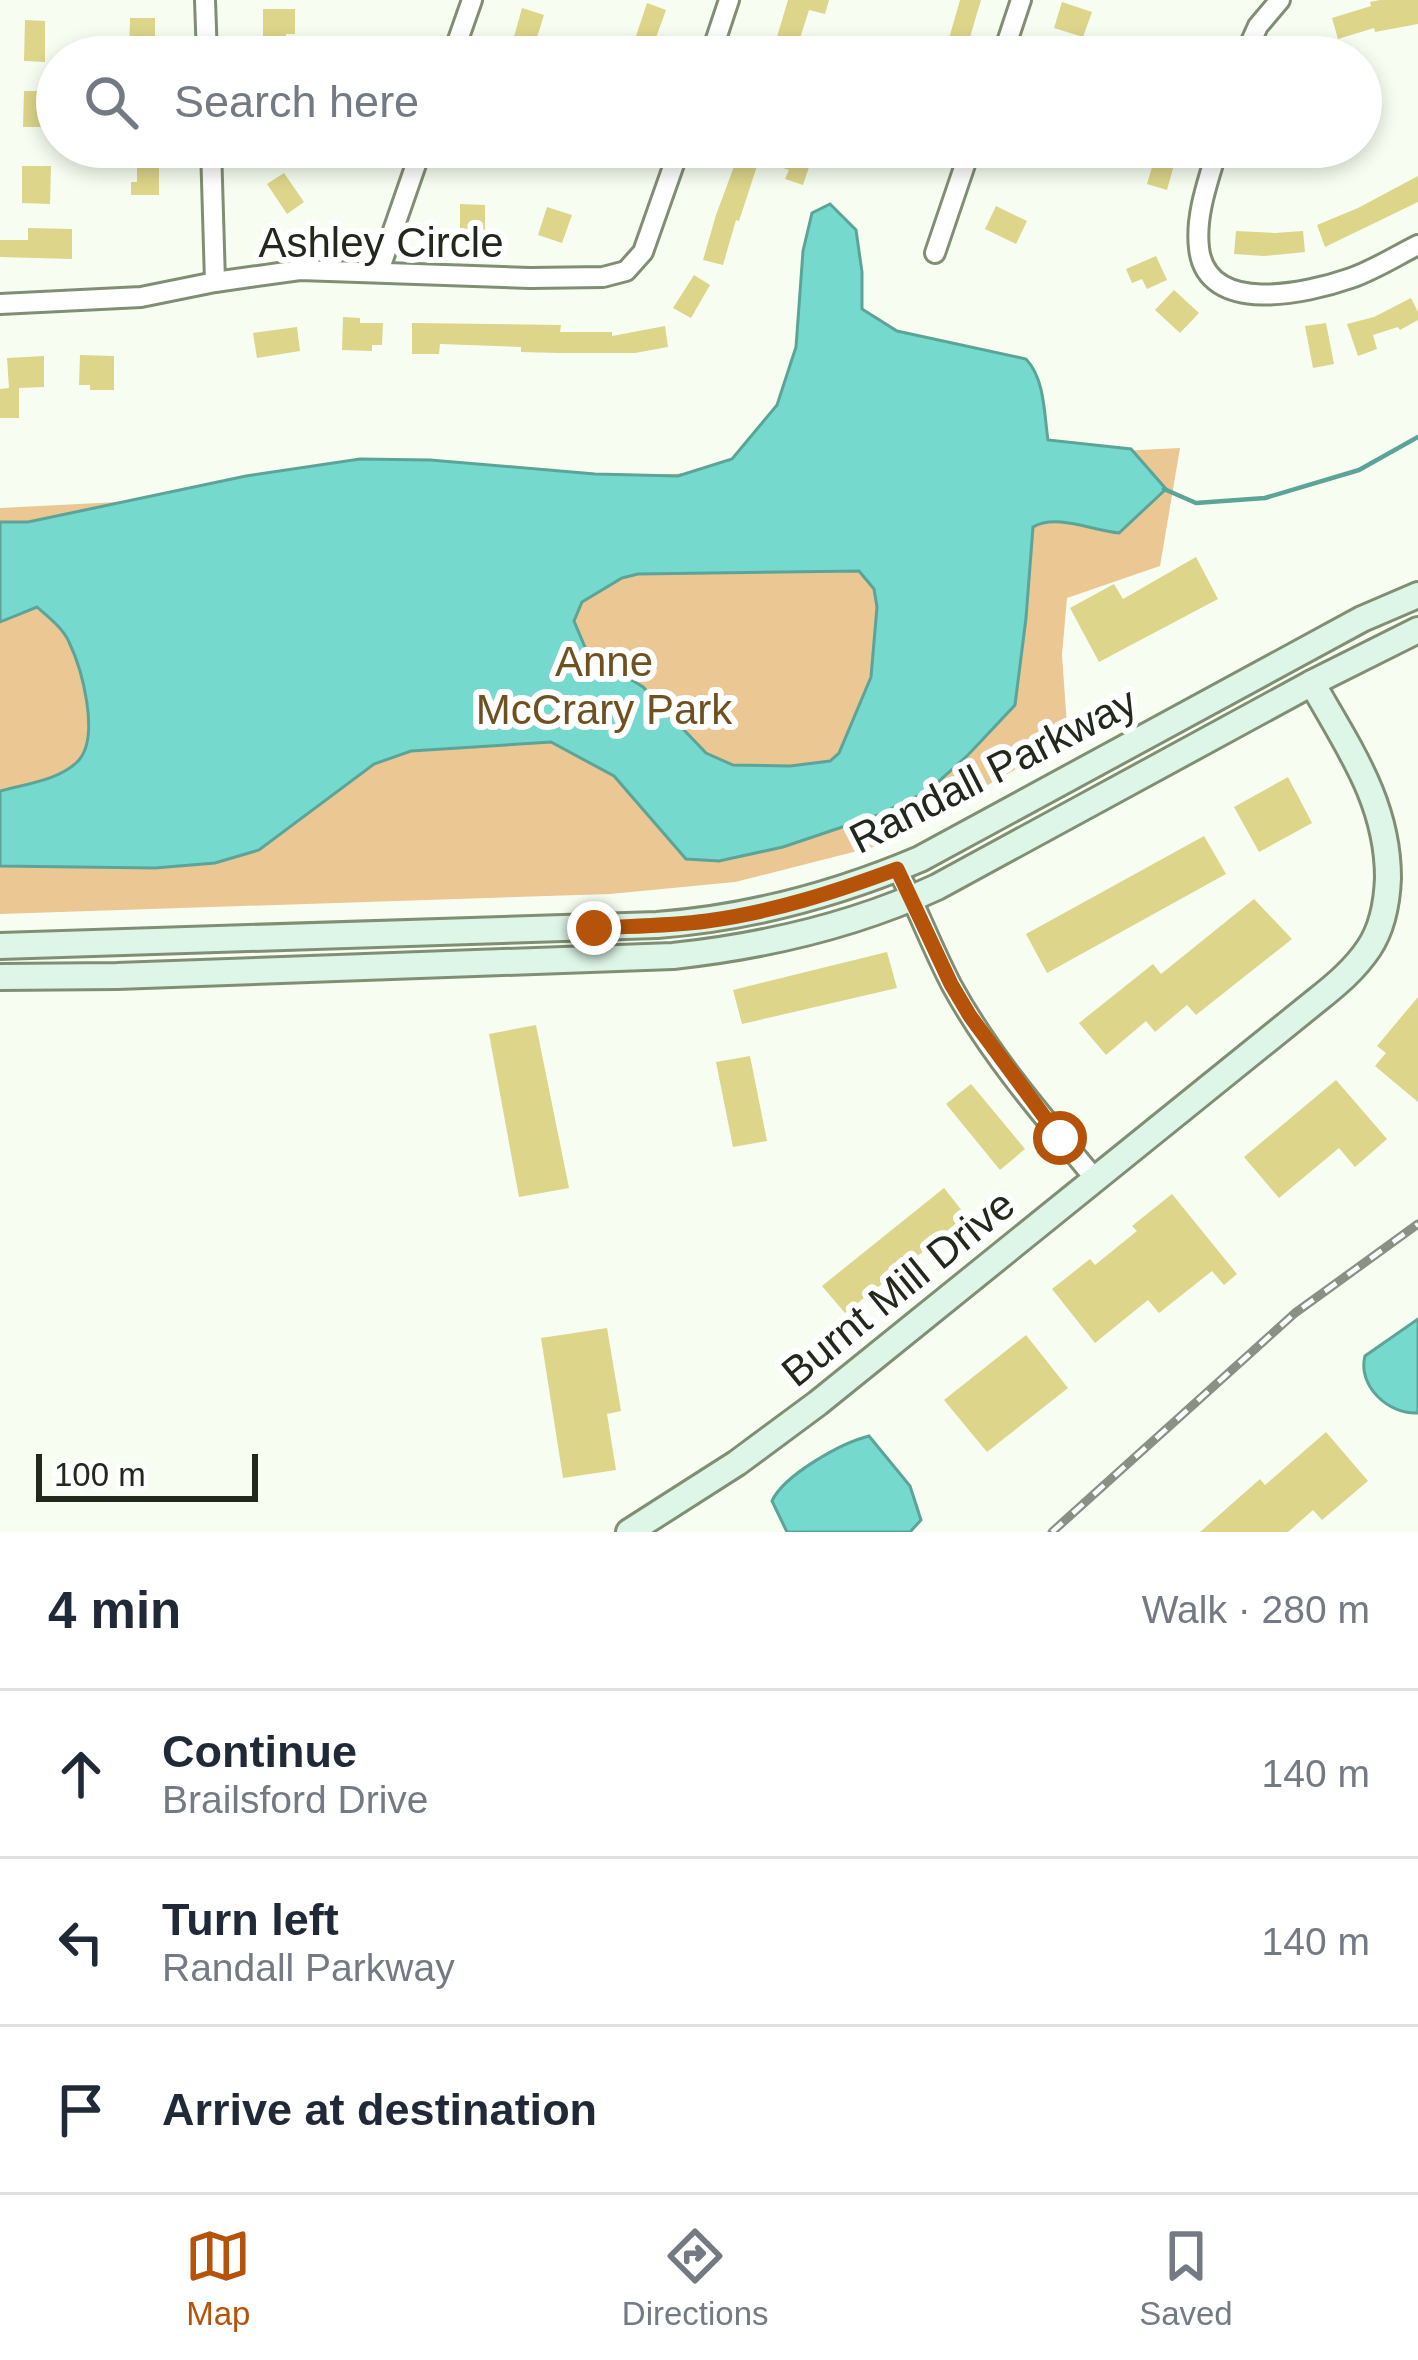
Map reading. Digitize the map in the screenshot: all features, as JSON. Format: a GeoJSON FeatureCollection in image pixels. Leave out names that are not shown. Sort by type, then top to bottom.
{"type":"FeatureCollection","features":[{"type":"Feature","properties":{"kind":"main road","name":"Randall Parkway"},"geometry":{"type":"LineString","coordinates":[[0,946],[657,926],[786,905],[897,869],[1384,608],[1418,595]]}},
{"type":"Feature","properties":{"kind":"main road","name":"Randall Parkway"},"geometry":{"type":"LineString","coordinates":[[0,977],[674,956],[742,948],[808,933],[912,898],[1418,629]]}},
{"type":"Feature","properties":{"kind":"main road","name":"Burnt Mill Drive"},"geometry":{"type":"LineString","coordinates":[[629,1532],[802,1415],[1358,963],[1378,931],[1388,886],[1388,853],[1382,819],[1366,780],[1312,683]]}},
{"type":"Feature","properties":{"kind":"street"},"geometry":{"type":"LineString","coordinates":[[206,0],[207,36]]}},
{"type":"Feature","properties":{"kind":"street"},"geometry":{"type":"LineString","coordinates":[[459,36],[472,0]]}},
{"type":"Feature","properties":{"kind":"street"},"geometry":{"type":"LineString","coordinates":[[717,36],[729,0]]}},
{"type":"Feature","properties":{"kind":"street"},"geometry":{"type":"LineString","coordinates":[[1009,36],[1021,0]]}},
{"type":"Feature","properties":{"kind":"street"},"geometry":{"type":"LineString","coordinates":[[1253,36],[1280,0]]}},
{"type":"Feature","properties":{"kind":"street"},"geometry":{"type":"LineString","coordinates":[[212,168],[215,282]]}},
{"type":"Feature","properties":{"kind":"street"},"geometry":{"type":"LineString","coordinates":[[380,271],[415,168]]}},
{"type":"Feature","properties":{"kind":"street","name":"Ashley Circle"},"geometry":{"type":"LineString","coordinates":[[0,304],[142,297],[300,270],[587,279],[626,271],[637,261],[673,168]]}},
{"type":"Feature","properties":{"kind":"street"},"geometry":{"type":"LineString","coordinates":[[935,253],[964,168]]}},
{"type":"Feature","properties":{"kind":"street"},"geometry":{"type":"LineString","coordinates":[[1212,168],[1198,246],[1207,271],[1229,289],[1281,295],[1347,280],[1418,245]]}},
{"type":"Feature","properties":{"kind":"street"},"geometry":{"type":"LineString","coordinates":[[1298,655],[1312,683]]}},
{"type":"Feature","properties":{"kind":"street"},"geometry":{"type":"LineString","coordinates":[[897,869],[951,984],[982,1035],[1096,1180]]}},
{"type":"Feature","properties":{"kind":"green space","name":"Anne McCrary Park"},"geometry":{"type":"Polygon","coordinates":[[[1180,448],[1160,566],[1067,598],[1062,655],[1068,740],[881,845],[735,882],[610,894],[0,914],[0,508],[1180,448]]]}},
{"type":"Feature","properties":{"kind":"water","name":"Anne McCrary Park"},"geometry":{"type":"Polygon","coordinates":[[[830,204],[856,230],[862,309],[897,331],[1026,359],[1040,387],[1048,440],[1131,449],[1166,489],[1119,533],[1064,522],[1033,527],[1015,705],[928,791],[878,815],[783,847],[719,861],[686,859],[614,776],[551,742],[411,751],[374,764],[259,850],[215,863],[155,868],[0,866],[0,791],[71,767],[85,749],[88,719],[79,668],[59,627],[37,607],[0,622],[0,522],[28,522],[246,476],[360,459],[678,476],[732,459],[777,405],[796,347],[803,251],[812,213],[830,204]],[[859,571],[638,574],[582,602],[574,621],[587,652],[643,687],[706,753],[733,765],[790,766],[830,761],[839,753],[871,677],[877,607],[874,589],[859,571]]]}},
{"type":"Feature","properties":{"kind":"water"},"geometry":{"type":"Polygon","coordinates":[[[1418,1319],[1418,1413],[1386,1404],[1371,1388],[1364,1367],[1365,1356],[1418,1319]]]}},
{"type":"Feature","properties":{"kind":"water"},"geometry":{"type":"Polygon","coordinates":[[[869,1436],[910,1486],[921,1520],[910,1532],[787,1532],[772,1501],[778,1491],[814,1461],[869,1436]]]}},
{"type":"Feature","properties":{"kind":"building"},"geometry":{"type":"Polygon","coordinates":[[[788,0],[829,0],[825,14],[809,10],[801,36],[777,36],[788,0]]]}},
{"type":"Feature","properties":{"kind":"building"},"geometry":{"type":"Polygon","coordinates":[[[960,0],[981,0],[970,36],[950,36],[960,0]]]}},
{"type":"Feature","properties":{"kind":"building"},"geometry":{"type":"Polygon","coordinates":[[[1418,0],[1418,24],[1337,36],[1332,18],[1371,6],[1370,2],[1418,0]]]}},
{"type":"Feature","properties":{"kind":"building"},"geometry":{"type":"Polygon","coordinates":[[[1062,2],[1092,12],[1083,36],[1054,28],[1062,2]]]}},
{"type":"Feature","properties":{"kind":"building"},"geometry":{"type":"Polygon","coordinates":[[[647,3],[666,10],[657,36],[636,36],[647,3]]]}},
{"type":"Feature","properties":{"kind":"building"},"geometry":{"type":"Polygon","coordinates":[[[522,8],[544,15],[537,36],[514,36],[522,8]]]}},
{"type":"Feature","properties":{"kind":"building"},"geometry":{"type":"Polygon","coordinates":[[[263,9],[295,9],[295,34],[263,36],[263,9]]]}},
{"type":"Feature","properties":{"kind":"building"},"geometry":{"type":"Polygon","coordinates":[[[130,18],[155,18],[155,36],[130,36],[130,18]]]}},
{"type":"Feature","properties":{"kind":"building"},"geometry":{"type":"Polygon","coordinates":[[[25,20],[45,21],[45,36],[36,36],[36,62],[24,61],[25,20]]]}},
{"type":"Feature","properties":{"kind":"building"},"geometry":{"type":"Polygon","coordinates":[[[24,91],[36,91],[36,127],[23,127],[24,91]]]}},
{"type":"Feature","properties":{"kind":"building"},"geometry":{"type":"Polygon","coordinates":[[[22,166],[51,168],[50,204],[22,203],[22,166]]]}},
{"type":"Feature","properties":{"kind":"building"},"geometry":{"type":"Polygon","coordinates":[[[137,168],[159,168],[159,195],[131,195],[131,182],[137,182],[137,168]]]}},
{"type":"Feature","properties":{"kind":"building"},"geometry":{"type":"Polygon","coordinates":[[[733,168],[756,168],[723,265],[703,260],[733,168]]]}},
{"type":"Feature","properties":{"kind":"building"},"geometry":{"type":"Polygon","coordinates":[[[783,168],[809,168],[803,185],[785,179],[789,170],[783,168]]]}},
{"type":"Feature","properties":{"kind":"building"},"geometry":{"type":"Polygon","coordinates":[[[1152,168],[1173,168],[1167,190],[1147,184],[1152,168]]]}},
{"type":"Feature","properties":{"kind":"building"},"geometry":{"type":"Polygon","coordinates":[[[284,173],[304,202],[287,214],[267,184],[284,173]]]}},
{"type":"Feature","properties":{"kind":"building"},"geometry":{"type":"Polygon","coordinates":[[[1418,176],[1418,202],[1325,247],[1317,225],[1418,176]]]}},
{"type":"Feature","properties":{"kind":"building"},"geometry":{"type":"Polygon","coordinates":[[[460,204],[485,205],[485,240],[460,239],[460,204]]]}},
{"type":"Feature","properties":{"kind":"building"},"geometry":{"type":"Polygon","coordinates":[[[996,206],[1027,221],[1016,244],[985,229],[996,206]]]}},
{"type":"Feature","properties":{"kind":"building"},"geometry":{"type":"Polygon","coordinates":[[[547,207],[572,215],[562,243],[538,235],[547,207]]]}},
{"type":"Feature","properties":{"kind":"building"},"geometry":{"type":"Polygon","coordinates":[[[28,228],[72,229],[72,259],[0,257],[0,240],[28,240],[28,228]]]}},
{"type":"Feature","properties":{"kind":"building"},"geometry":{"type":"Polygon","coordinates":[[[1236,231],[1303,231],[1305,252],[1234,254],[1236,231]]]}},
{"type":"Feature","properties":{"kind":"building"},"geometry":{"type":"Polygon","coordinates":[[[1156,256],[1167,280],[1147,289],[1142,279],[1132,283],[1126,269],[1156,256]]]}},
{"type":"Feature","properties":{"kind":"building"},"geometry":{"type":"Polygon","coordinates":[[[694,275],[710,285],[691,318],[673,308],[694,275]]]}},
{"type":"Feature","properties":{"kind":"building"},"geometry":{"type":"Polygon","coordinates":[[[1174,290],[1199,313],[1180,333],[1155,310],[1174,290]]]}},
{"type":"Feature","properties":{"kind":"building"},"geometry":{"type":"Polygon","coordinates":[[[1411,298],[1418,320],[1400,330],[1373,335],[1377,349],[1358,356],[1347,324],[1374,317],[1411,298]]]}},
{"type":"Feature","properties":{"kind":"building"},"geometry":{"type":"Polygon","coordinates":[[[343,317],[383,323],[382,345],[372,345],[372,351],[342,350],[343,317]]]}},
{"type":"Feature","properties":{"kind":"building"},"geometry":{"type":"Polygon","coordinates":[[[412,323],[561,325],[560,332],[612,332],[612,336],[665,326],[668,347],[635,353],[560,353],[440,344],[439,354],[412,354],[412,323]]]}},
{"type":"Feature","properties":{"kind":"building"},"geometry":{"type":"Polygon","coordinates":[[[1326,323],[1334,364],[1313,368],[1305,326],[1326,323]]]}},
{"type":"Feature","properties":{"kind":"building"},"geometry":{"type":"Polygon","coordinates":[[[297,327],[300,351],[257,358],[253,333],[297,327]]]}},
{"type":"Feature","properties":{"kind":"building"},"geometry":{"type":"Polygon","coordinates":[[[80,355],[114,356],[114,390],[79,385],[80,355]]]}},
{"type":"Feature","properties":{"kind":"building"},"geometry":{"type":"Polygon","coordinates":[[[44,356],[44,387],[19,388],[19,418],[0,418],[0,389],[9,388],[7,358],[44,356]]]}},
{"type":"Feature","properties":{"kind":"building"},"geometry":{"type":"Polygon","coordinates":[[[1196,557],[1218,599],[1099,662],[1070,608],[1114,584],[1123,599],[1196,557]]]}},
{"type":"Feature","properties":{"kind":"building"},"geometry":{"type":"Polygon","coordinates":[[[1288,777],[1312,823],[1259,852],[1234,807],[1288,777]]]}},
{"type":"Feature","properties":{"kind":"building"},"geometry":{"type":"Polygon","coordinates":[[[1204,836],[1226,874],[1047,973],[1026,934],[1204,836]]]}},
{"type":"Feature","properties":{"kind":"building"},"geometry":{"type":"Polygon","coordinates":[[[1254,899],[1292,939],[1196,1015],[1187,1005],[1155,1032],[1146,1021],[1106,1055],[1079,1023],[1153,964],[1161,974],[1254,899]]]}},
{"type":"Feature","properties":{"kind":"building"},"geometry":{"type":"Polygon","coordinates":[[[887,952],[897,988],[742,1024],[733,990],[887,952]]]}},
{"type":"Feature","properties":{"kind":"building"},"geometry":{"type":"Polygon","coordinates":[[[1418,997],[1418,1102],[1375,1066],[1386,1053],[1377,1046],[1418,997]]]}},
{"type":"Feature","properties":{"kind":"building"},"geometry":{"type":"Polygon","coordinates":[[[536,1025],[569,1188],[519,1197],[489,1034],[536,1025]]]}},
{"type":"Feature","properties":{"kind":"building"},"geometry":{"type":"Polygon","coordinates":[[[750,1056],[767,1141],[733,1147],[716,1062],[750,1056]]]}},
{"type":"Feature","properties":{"kind":"building"},"geometry":{"type":"Polygon","coordinates":[[[1336,1080],[1387,1139],[1355,1167],[1339,1148],[1279,1198],[1244,1157],[1336,1080]]]}},
{"type":"Feature","properties":{"kind":"building"},"geometry":{"type":"Polygon","coordinates":[[[971,1084],[1025,1149],[1000,1170],[946,1104],[971,1084]]]}},
{"type":"Feature","properties":{"kind":"building"},"geometry":{"type":"Polygon","coordinates":[[[944,1188],[967,1217],[845,1313],[822,1286],[944,1188]]]}},
{"type":"Feature","properties":{"kind":"building"},"geometry":{"type":"Polygon","coordinates":[[[1172,1194],[1237,1274],[1224,1285],[1212,1271],[1159,1313],[1148,1300],[1095,1343],[1052,1289],[1090,1259],[1095,1265],[1172,1194]]]}},
{"type":"Feature","properties":{"kind":"building"},"geometry":{"type":"Polygon","coordinates":[[[607,1328],[621,1411],[607,1414],[616,1470],[563,1478],[541,1338],[607,1328]]]}},
{"type":"Feature","properties":{"kind":"building"},"geometry":{"type":"Polygon","coordinates":[[[1026,1335],[1068,1388],[987,1452],[944,1400],[1026,1335]]]}},
{"type":"Feature","properties":{"kind":"building"},"geometry":{"type":"Polygon","coordinates":[[[1326,1432],[1368,1481],[1322,1520],[1313,1510],[1288,1532],[1200,1532],[1260,1479],[1265,1485],[1326,1432]]]}},
{"type":"Feature","properties":{"kind":"waterway"},"geometry":{"type":"LineString","coordinates":[[1164,489],[1196,503],[1265,498],[1359,470],[1418,437]]}},
{"type":"Feature","properties":{"kind":"railway"},"geometry":{"type":"LineString","coordinates":[[1052,1532],[1295,1313],[1418,1224]]}},
{"type":"Feature","properties":{"kind":"route"},"geometry":{"type":"LineString","coordinates":[[594,928],[657,926],[759,912],[897,869],[970,1016],[1060,1138]]}}]}
